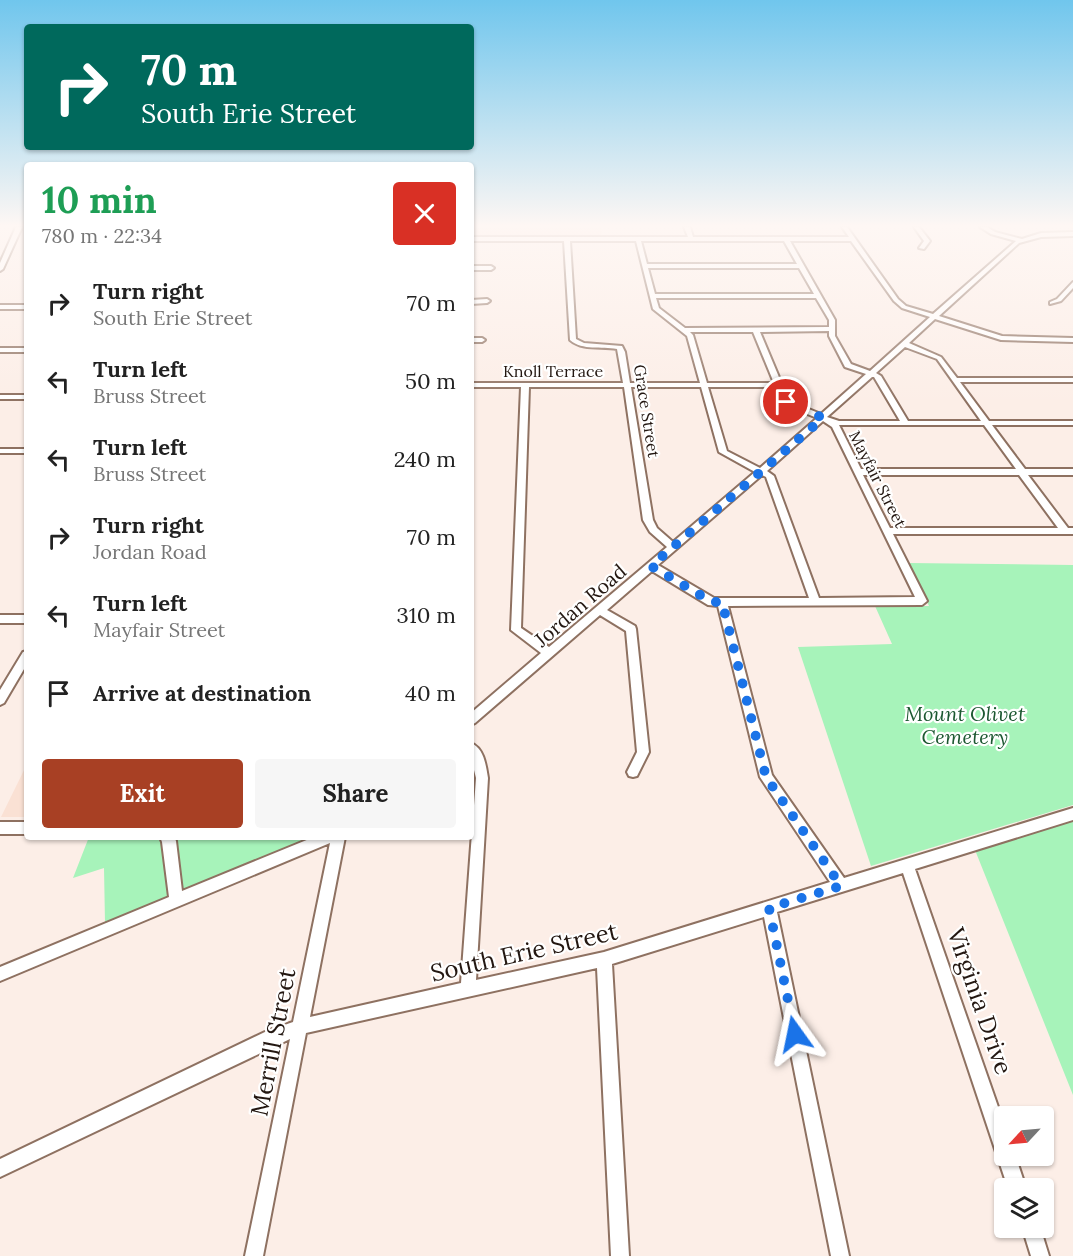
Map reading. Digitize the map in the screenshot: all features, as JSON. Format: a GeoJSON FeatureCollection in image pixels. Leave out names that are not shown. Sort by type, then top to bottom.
{"type":"FeatureCollection","features":[{"type":"Feature","properties":{"kind":"street","name":"Grace Street"},"geometry":{"type":"LineString","coordinates":[[570,286],[573,340],[582,344],[620,347],[628,385],[648,520],[653,530],[673,547]]}},
{"type":"Feature","properties":{"kind":"street"},"geometry":{"type":"LineString","coordinates":[[650,286],[658,312],[690,335],[723,453],[770,476],[815,601],[712,602],[651,566]]}},
{"type":"Feature","properties":{"kind":"street"},"geometry":{"type":"LineString","coordinates":[[812,286],[832,320],[832,336],[848,365],[877,376],[905,423]]}},
{"type":"Feature","properties":{"kind":"street"},"geometry":{"type":"LineString","coordinates":[[887,286],[900,304],[1007,339],[1073,340]]}},
{"type":"Feature","properties":{"kind":"street","name":"Jordan Road"},"geometry":{"type":"LineString","coordinates":[[474,717],[823,418],[970,286]]}},
{"type":"Feature","properties":{"kind":"street"},"geometry":{"type":"LineString","coordinates":[[1052,303],[1059,300],[1072,286]]}},
{"type":"Feature","properties":{"kind":"street"},"geometry":{"type":"LineString","coordinates":[[652,296],[818,296]]}},
{"type":"Feature","properties":{"kind":"street"},"geometry":{"type":"LineString","coordinates":[[474,302],[487,302]]}},
{"type":"Feature","properties":{"kind":"street"},"geometry":{"type":"LineString","coordinates":[[0,307],[24,307]]}},
{"type":"Feature","properties":{"kind":"street"},"geometry":{"type":"LineString","coordinates":[[685,330],[833,329]]}},
{"type":"Feature","properties":{"kind":"street","name":"Mayfair Street"},"geometry":{"type":"LineString","coordinates":[[756,330],[786,402],[823,418],[835,426],[922,600],[815,601]]}},
{"type":"Feature","properties":{"kind":"street"},"geometry":{"type":"LineString","coordinates":[[474,340],[482,340]]}},
{"type":"Feature","properties":{"kind":"street"},"geometry":{"type":"LineString","coordinates":[[905,344],[936,356],[1069,531]]}},
{"type":"Feature","properties":{"kind":"street"},"geometry":{"type":"LineString","coordinates":[[0,350],[24,350]]}},
{"type":"Feature","properties":{"kind":"street"},"geometry":{"type":"LineString","coordinates":[[955,380],[1073,380]]}},
{"type":"Feature","properties":{"kind":"street","name":"Knoll Terrace"},"geometry":{"type":"LineString","coordinates":[[474,385],[779,385]]}},
{"type":"Feature","properties":{"kind":"street"},"geometry":{"type":"LineString","coordinates":[[525,385],[516,630],[549,653]]}},
{"type":"Feature","properties":{"kind":"street"},"geometry":{"type":"LineString","coordinates":[[0,397],[24,398]]}},
{"type":"Feature","properties":{"kind":"street"},"geometry":{"type":"LineString","coordinates":[[823,418],[838,423],[1073,423]]}},
{"type":"Feature","properties":{"kind":"street"},"geometry":{"type":"LineString","coordinates":[[0,451],[24,451]]}},
{"type":"Feature","properties":{"kind":"street"},"geometry":{"type":"LineString","coordinates":[[859,472],[1073,472]]}},
{"type":"Feature","properties":{"kind":"street"},"geometry":{"type":"LineString","coordinates":[[887,531],[1069,531]]}},
{"type":"Feature","properties":{"kind":"street"},"geometry":{"type":"LineString","coordinates":[[722,602],[766,777],[841,886]]}},
{"type":"Feature","properties":{"kind":"street"},"geometry":{"type":"LineString","coordinates":[[599,610],[631,629],[643,752],[633,772]]}},
{"type":"Feature","properties":{"kind":"street"},"geometry":{"type":"LineString","coordinates":[[0,619],[24,619]]}},
{"type":"Feature","properties":{"kind":"street"},"geometry":{"type":"LineString","coordinates":[[0,700],[24,660]]}},
{"type":"Feature","properties":{"kind":"street"},"geometry":{"type":"LineString","coordinates":[[468,989],[482,778],[478,759],[474,753]]}},
{"type":"Feature","properties":{"kind":"street","name":"South Erie Street"},"geometry":{"type":"LineString","coordinates":[[0,1168],[273,1037],[300,1027],[604,959],[1073,814]]}},
{"type":"Feature","properties":{"kind":"street"},"geometry":{"type":"LineString","coordinates":[[0,828],[24,828]]}},
{"type":"Feature","properties":{"kind":"street"},"geometry":{"type":"LineString","coordinates":[[167,840],[177,901]]}},
{"type":"Feature","properties":{"kind":"street"},"geometry":{"type":"LineString","coordinates":[[0,974],[322,840]]}},
{"type":"Feature","properties":{"kind":"street","name":"Merrill Street"},"geometry":{"type":"LineString","coordinates":[[254,1256],[337,840]]}},
{"type":"Feature","properties":{"kind":"street","name":"Virginia Drive"},"geometry":{"type":"LineString","coordinates":[[907,866],[994,1122]]}},
{"type":"Feature","properties":{"kind":"street"},"geometry":{"type":"LineString","coordinates":[[769,908],[840,1256]]}},
{"type":"Feature","properties":{"kind":"street"},"geometry":{"type":"LineString","coordinates":[[604,959],[620,1256]]}},
{"type":"Feature","properties":{"kind":"street"},"geometry":{"type":"LineString","coordinates":[[1034,1238],[1040,1256]]}},
{"type":"Feature","properties":{"kind":"shaded area"},"geometry":{"type":"Polygon","coordinates":[[[24,770],[24,817],[1,817],[24,770]]]}},
{"type":"Feature","properties":{"kind":"green space","name":"Mount Olivet Cemetery"},"geometry":{"type":"Polygon","coordinates":[[[908,563],[1073,565],[1073,805],[871,866],[798,647],[892,644],[875,606],[929,606],[908,563]]]}},
{"type":"Feature","properties":{"kind":"green space"},"geometry":{"type":"Polygon","coordinates":[[[1073,814],[1073,1095],[973,845],[1073,814]]]}},
{"type":"Feature","properties":{"kind":"green space"},"geometry":{"type":"Polygon","coordinates":[[[88,840],[163,840],[170,897],[105,923],[104,868],[73,878],[88,840]]]}},
{"type":"Feature","properties":{"kind":"green space"},"geometry":{"type":"Polygon","coordinates":[[[174,840],[313,840],[181,892],[174,840]]]}},
{"type":"Feature","properties":{"kind":"route"},"geometry":{"type":"LineString","coordinates":[[786,402],[823,418],[651,566],[712,602],[722,602],[766,777],[841,886],[769,908],[795,1034]]}}]}
